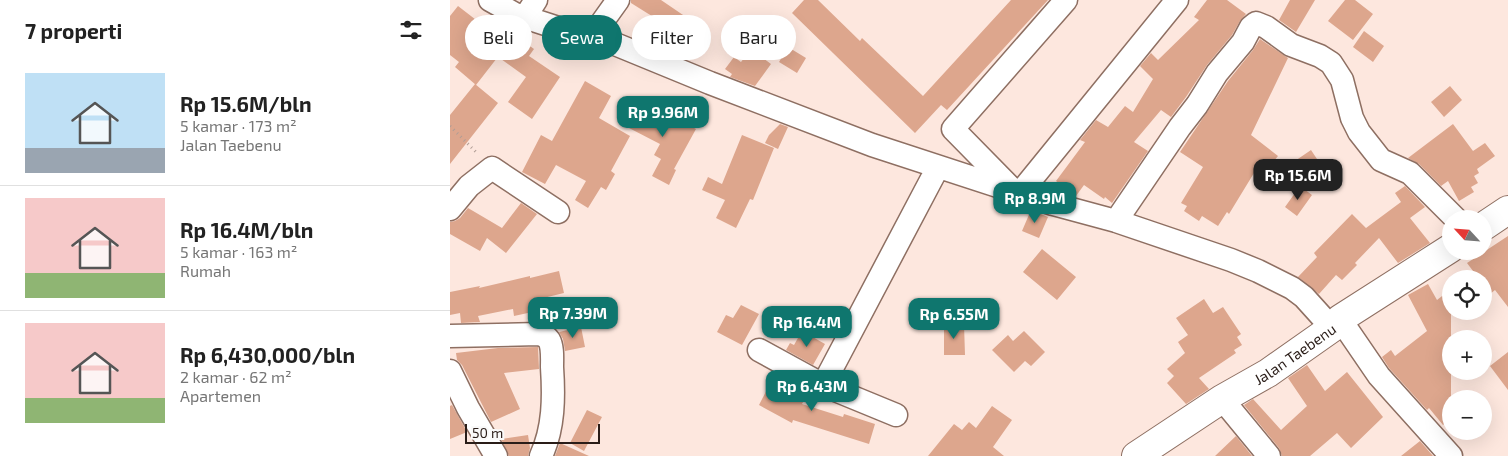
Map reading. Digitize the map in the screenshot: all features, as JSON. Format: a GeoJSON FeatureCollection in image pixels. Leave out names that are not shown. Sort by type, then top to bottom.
{"type":"FeatureCollection","features":[{"type":"Feature","properties":{"kind":"main road"},"geometry":{"type":"LineString","coordinates":[[1492,221],[1508,210]]}},
{"type":"Feature","properties":{"kind":"main road","name":"Jalan Taebenu"},"geometry":{"type":"LineString","coordinates":[[1136,456],[1222,399],[1268,373],[1336,324],[1442,254]]}},
{"type":"Feature","properties":{"kind":"street"},"geometry":{"type":"LineString","coordinates":[[490,0],[503,9],[531,9],[542,17]]}},
{"type":"Feature","properties":{"kind":"street"},"geometry":{"type":"LineString","coordinates":[[608,15],[618,0]]}},
{"type":"Feature","properties":{"kind":"street"},"geometry":{"type":"LineString","coordinates":[[1017,192],[953,129],[1066,0]]}},
{"type":"Feature","properties":{"kind":"street"},"geometry":{"type":"LineString","coordinates":[[1017,192],[1177,0]]}},
{"type":"Feature","properties":{"kind":"street"},"geometry":{"type":"LineString","coordinates":[[1116,222],[1217,73],[1256,23],[1266,27],[1292,45],[1332,63],[1342,80],[1352,118],[1381,160],[1410,173],[1447,210]]}},
{"type":"Feature","properties":{"kind":"street"},"geometry":{"type":"LineString","coordinates":[[622,46],[814,124],[938,167],[1231,260],[1258,271],[1292,288],[1336,324],[1379,376],[1451,456]]}},
{"type":"Feature","properties":{"kind":"street"},"geometry":{"type":"LineString","coordinates":[[823,385],[938,167]]}},
{"type":"Feature","properties":{"kind":"street"},"geometry":{"type":"LineString","coordinates":[[450,209],[469,186],[492,168],[558,212]]}},
{"type":"Feature","properties":{"kind":"street"},"geometry":{"type":"LineString","coordinates":[[450,336],[539,334],[545,336],[549,341],[552,349],[554,399],[548,438],[542,456]]}},
{"type":"Feature","properties":{"kind":"street"},"geometry":{"type":"LineString","coordinates":[[759,350],[823,385],[896,415]]}},
{"type":"Feature","properties":{"kind":"street"},"geometry":{"type":"LineString","coordinates":[[450,371],[468,408],[496,456]]}},
{"type":"Feature","properties":{"kind":"street"},"geometry":{"type":"LineString","coordinates":[[1222,399],[1269,456]]}},
{"type":"Feature","properties":{"kind":"path"},"geometry":{"type":"LineString","coordinates":[[450,126],[492,168]]}},
{"type":"Feature","properties":{"kind":"building"},"geometry":{"type":"Polygon","coordinates":[[[631,0],[661,0],[683,15],[650,15],[631,3],[631,0]]]}},
{"type":"Feature","properties":{"kind":"building"},"geometry":{"type":"Polygon","coordinates":[[[804,0],[818,0],[860,41],[862,38],[923,96],[1011,0],[1048,0],[947,110],[941,105],[915,133],[792,13],[804,0]]]}},
{"type":"Feature","properties":{"kind":"building"},"geometry":{"type":"Polygon","coordinates":[[[1207,0],[1227,0],[1246,14],[1232,35],[1207,65],[1171,117],[1161,110],[1134,142],[1148,151],[1112,203],[1084,185],[1076,196],[1056,181],[1085,142],[1080,140],[1096,120],[1108,127],[1125,106],[1133,112],[1153,79],[1140,66],[1151,53],[1158,60],[1199,20],[1194,17],[1207,0]]]}},
{"type":"Feature","properties":{"kind":"building"},"geometry":{"type":"Polygon","coordinates":[[[1290,0],[1315,0],[1296,32],[1279,20],[1290,0]]]}},
{"type":"Feature","properties":{"kind":"building"},"geometry":{"type":"Polygon","coordinates":[[[1345,0],[1355,0],[1373,14],[1353,40],[1328,21],[1345,0]]]}},
{"type":"Feature","properties":{"kind":"building"},"geometry":{"type":"Polygon","coordinates":[[[458,6],[470,15],[465,15],[465,60],[495,60],[476,85],[455,67],[459,62],[450,55],[450,16],[458,6]]]}},
{"type":"Feature","properties":{"kind":"building"},"geometry":{"type":"Polygon","coordinates":[[[1364,31],[1384,46],[1373,62],[1353,47],[1364,31]]]}},
{"type":"Feature","properties":{"kind":"building"},"geometry":{"type":"Polygon","coordinates":[[[1260,39],[1288,58],[1251,135],[1278,156],[1260,178],[1254,173],[1229,214],[1227,212],[1218,226],[1202,216],[1199,221],[1184,211],[1187,206],[1181,203],[1203,167],[1180,152],[1228,81],[1260,39]]]}},
{"type":"Feature","properties":{"kind":"building"},"geometry":{"type":"Polygon","coordinates":[[[796,52],[806,58],[797,73],[779,62],[780,60],[796,60],[796,52]]]}},
{"type":"Feature","properties":{"kind":"building"},"geometry":{"type":"Polygon","coordinates":[[[532,58],[560,77],[532,119],[508,102],[526,77],[502,60],[532,60],[532,58]]]}},
{"type":"Feature","properties":{"kind":"building"},"geometry":{"type":"Polygon","coordinates":[[[732,60],[741,62],[743,60],[766,60],[771,64],[755,86],[730,77],[732,74],[725,69],[732,60]]]}},
{"type":"Feature","properties":{"kind":"building"},"geometry":{"type":"Polygon","coordinates":[[[585,81],[611,96],[599,118],[630,136],[611,171],[615,174],[606,190],[601,187],[588,208],[575,200],[586,181],[556,165],[545,184],[522,172],[541,135],[552,141],[585,81]]]}},
{"type":"Feature","properties":{"kind":"building"},"geometry":{"type":"Polygon","coordinates":[[[475,84],[498,103],[450,164],[450,115],[475,84]]]}},
{"type":"Feature","properties":{"kind":"building"},"geometry":{"type":"Polygon","coordinates":[[[1450,86],[1462,100],[1444,117],[1431,102],[1450,86]]]}},
{"type":"Feature","properties":{"kind":"building"},"geometry":{"type":"Polygon","coordinates":[[[643,102],[696,129],[674,169],[676,170],[669,185],[652,176],[661,159],[654,155],[660,144],[629,128],[643,102]]]}},
{"type":"Feature","properties":{"kind":"building"},"geometry":{"type":"Polygon","coordinates":[[[780,124],[788,127],[778,149],[765,143],[769,135],[780,124]]]}},
{"type":"Feature","properties":{"kind":"building"},"geometry":{"type":"Polygon","coordinates":[[[1453,124],[1473,151],[1485,143],[1495,156],[1477,169],[1479,173],[1474,176],[1478,183],[1471,187],[1474,192],[1459,201],[1448,181],[1441,186],[1419,164],[1408,158],[1453,124]]]}},
{"type":"Feature","properties":{"kind":"building"},"geometry":{"type":"Polygon","coordinates":[[[742,135],[774,148],[753,200],[750,199],[736,228],[716,218],[725,200],[702,190],[708,177],[722,184],[742,135]]]}},
{"type":"Feature","properties":{"kind":"building"},"geometry":{"type":"Polygon","coordinates":[[[1311,150],[1329,177],[1310,190],[1292,163],[1311,150]]]}},
{"type":"Feature","properties":{"kind":"building"},"geometry":{"type":"Polygon","coordinates":[[[1300,186],[1312,195],[1297,216],[1285,207],[1300,186]]]}},
{"type":"Feature","properties":{"kind":"building"},"geometry":{"type":"Polygon","coordinates":[[[1405,186],[1425,207],[1410,218],[1430,243],[1398,263],[1379,238],[1342,280],[1336,275],[1319,294],[1298,277],[1317,257],[1314,253],[1352,214],[1366,228],[1401,202],[1395,193],[1405,186]]]}},
{"type":"Feature","properties":{"kind":"building"},"geometry":{"type":"Polygon","coordinates":[[[521,203],[537,214],[506,253],[487,238],[480,251],[450,234],[450,222],[460,218],[468,208],[502,228],[521,203]]]}},
{"type":"Feature","properties":{"kind":"building"},"geometry":{"type":"Polygon","coordinates":[[[1031,210],[1048,217],[1039,238],[1022,231],[1031,210]]]}},
{"type":"Feature","properties":{"kind":"building"},"geometry":{"type":"Polygon","coordinates":[[[1508,236],[1508,307],[1495,290],[1492,292],[1492,270],[1472,270],[1467,263],[1472,260],[1492,260],[1492,247],[1508,236]]]}},
{"type":"Feature","properties":{"kind":"building"},"geometry":{"type":"Polygon","coordinates":[[[1042,249],[1076,277],[1057,300],[1023,272],[1042,249]]]}},
{"type":"Feature","properties":{"kind":"building"},"geometry":{"type":"Polygon","coordinates":[[[559,271],[564,293],[535,300],[537,311],[514,316],[513,309],[478,316],[480,322],[461,323],[460,313],[450,315],[450,292],[480,286],[479,288],[559,271]]]}},
{"type":"Feature","properties":{"kind":"building"},"geometry":{"type":"Polygon","coordinates":[[[1428,284],[1437,300],[1442,296],[1442,320],[1451,320],[1451,330],[1442,330],[1442,380],[1451,380],[1451,390],[1442,390],[1442,424],[1389,368],[1382,357],[1391,350],[1395,356],[1427,331],[1408,295],[1428,284]]]}},
{"type":"Feature","properties":{"kind":"building"},"geometry":{"type":"Polygon","coordinates":[[[1204,299],[1213,313],[1223,307],[1241,334],[1237,337],[1242,345],[1234,350],[1236,353],[1199,378],[1209,389],[1186,404],[1167,383],[1174,376],[1167,369],[1185,353],[1178,342],[1188,335],[1176,318],[1204,299]]]}},
{"type":"Feature","properties":{"kind":"building"},"geometry":{"type":"Polygon","coordinates":[[[741,305],[759,314],[742,345],[717,332],[726,315],[733,318],[741,305]]]}},
{"type":"Feature","properties":{"kind":"building"},"geometry":{"type":"Polygon","coordinates":[[[944,324],[964,324],[965,355],[944,355],[944,324]]]}},
{"type":"Feature","properties":{"kind":"building"},"geometry":{"type":"Polygon","coordinates":[[[581,327],[585,347],[565,351],[563,339],[559,332],[581,327]]]}},
{"type":"Feature","properties":{"kind":"building"},"geometry":{"type":"Polygon","coordinates":[[[802,331],[825,344],[813,365],[786,350],[790,343],[794,345],[802,331]]]}},
{"type":"Feature","properties":{"kind":"building"},"geometry":{"type":"Polygon","coordinates":[[[1024,331],[1045,352],[1031,366],[1025,361],[1014,372],[992,350],[1008,335],[1013,341],[1024,331]]]}},
{"type":"Feature","properties":{"kind":"building"},"geometry":{"type":"Polygon","coordinates":[[[538,347],[539,369],[504,373],[520,409],[491,422],[462,365],[457,360],[456,353],[498,348],[538,347]]]}},
{"type":"Feature","properties":{"kind":"building"},"geometry":{"type":"Polygon","coordinates":[[[1508,352],[1508,390],[1492,369],[1492,364],[1508,352]]]}},
{"type":"Feature","properties":{"kind":"building"},"geometry":{"type":"Polygon","coordinates":[[[1307,365],[1325,391],[1347,372],[1383,417],[1351,448],[1337,433],[1310,456],[1282,456],[1279,448],[1244,405],[1253,399],[1281,430],[1307,406],[1288,378],[1307,365]]]}},
{"type":"Feature","properties":{"kind":"building"},"geometry":{"type":"Polygon","coordinates":[[[775,374],[801,388],[799,390],[807,394],[802,404],[843,417],[844,414],[875,424],[869,444],[793,420],[792,423],[759,405],[775,374]]]}},
{"type":"Feature","properties":{"kind":"building"},"geometry":{"type":"Polygon","coordinates":[[[452,405],[467,432],[450,439],[450,406],[452,405]]]}},
{"type":"Feature","properties":{"kind":"building"},"geometry":{"type":"Polygon","coordinates":[[[992,406],[1012,420],[993,447],[1004,456],[928,456],[954,424],[962,430],[969,422],[976,428],[992,406]]]}},
{"type":"Feature","properties":{"kind":"building"},"geometry":{"type":"Polygon","coordinates":[[[587,410],[602,417],[584,451],[570,443],[587,410]]]}},
{"type":"Feature","properties":{"kind":"building"},"geometry":{"type":"Polygon","coordinates":[[[528,435],[530,448],[528,456],[509,456],[501,439],[528,435]]]}},
{"type":"Feature","properties":{"kind":"building"},"geometry":{"type":"Polygon","coordinates":[[[1236,436],[1252,456],[1215,456],[1236,436]]]}},
{"type":"Feature","properties":{"kind":"building"},"geometry":{"type":"Polygon","coordinates":[[[1420,441],[1433,456],[1401,456],[1420,441]]]}},
{"type":"Feature","properties":{"kind":"building"},"geometry":{"type":"Polygon","coordinates":[[[560,443],[589,456],[555,456],[560,443]]]}}]}
